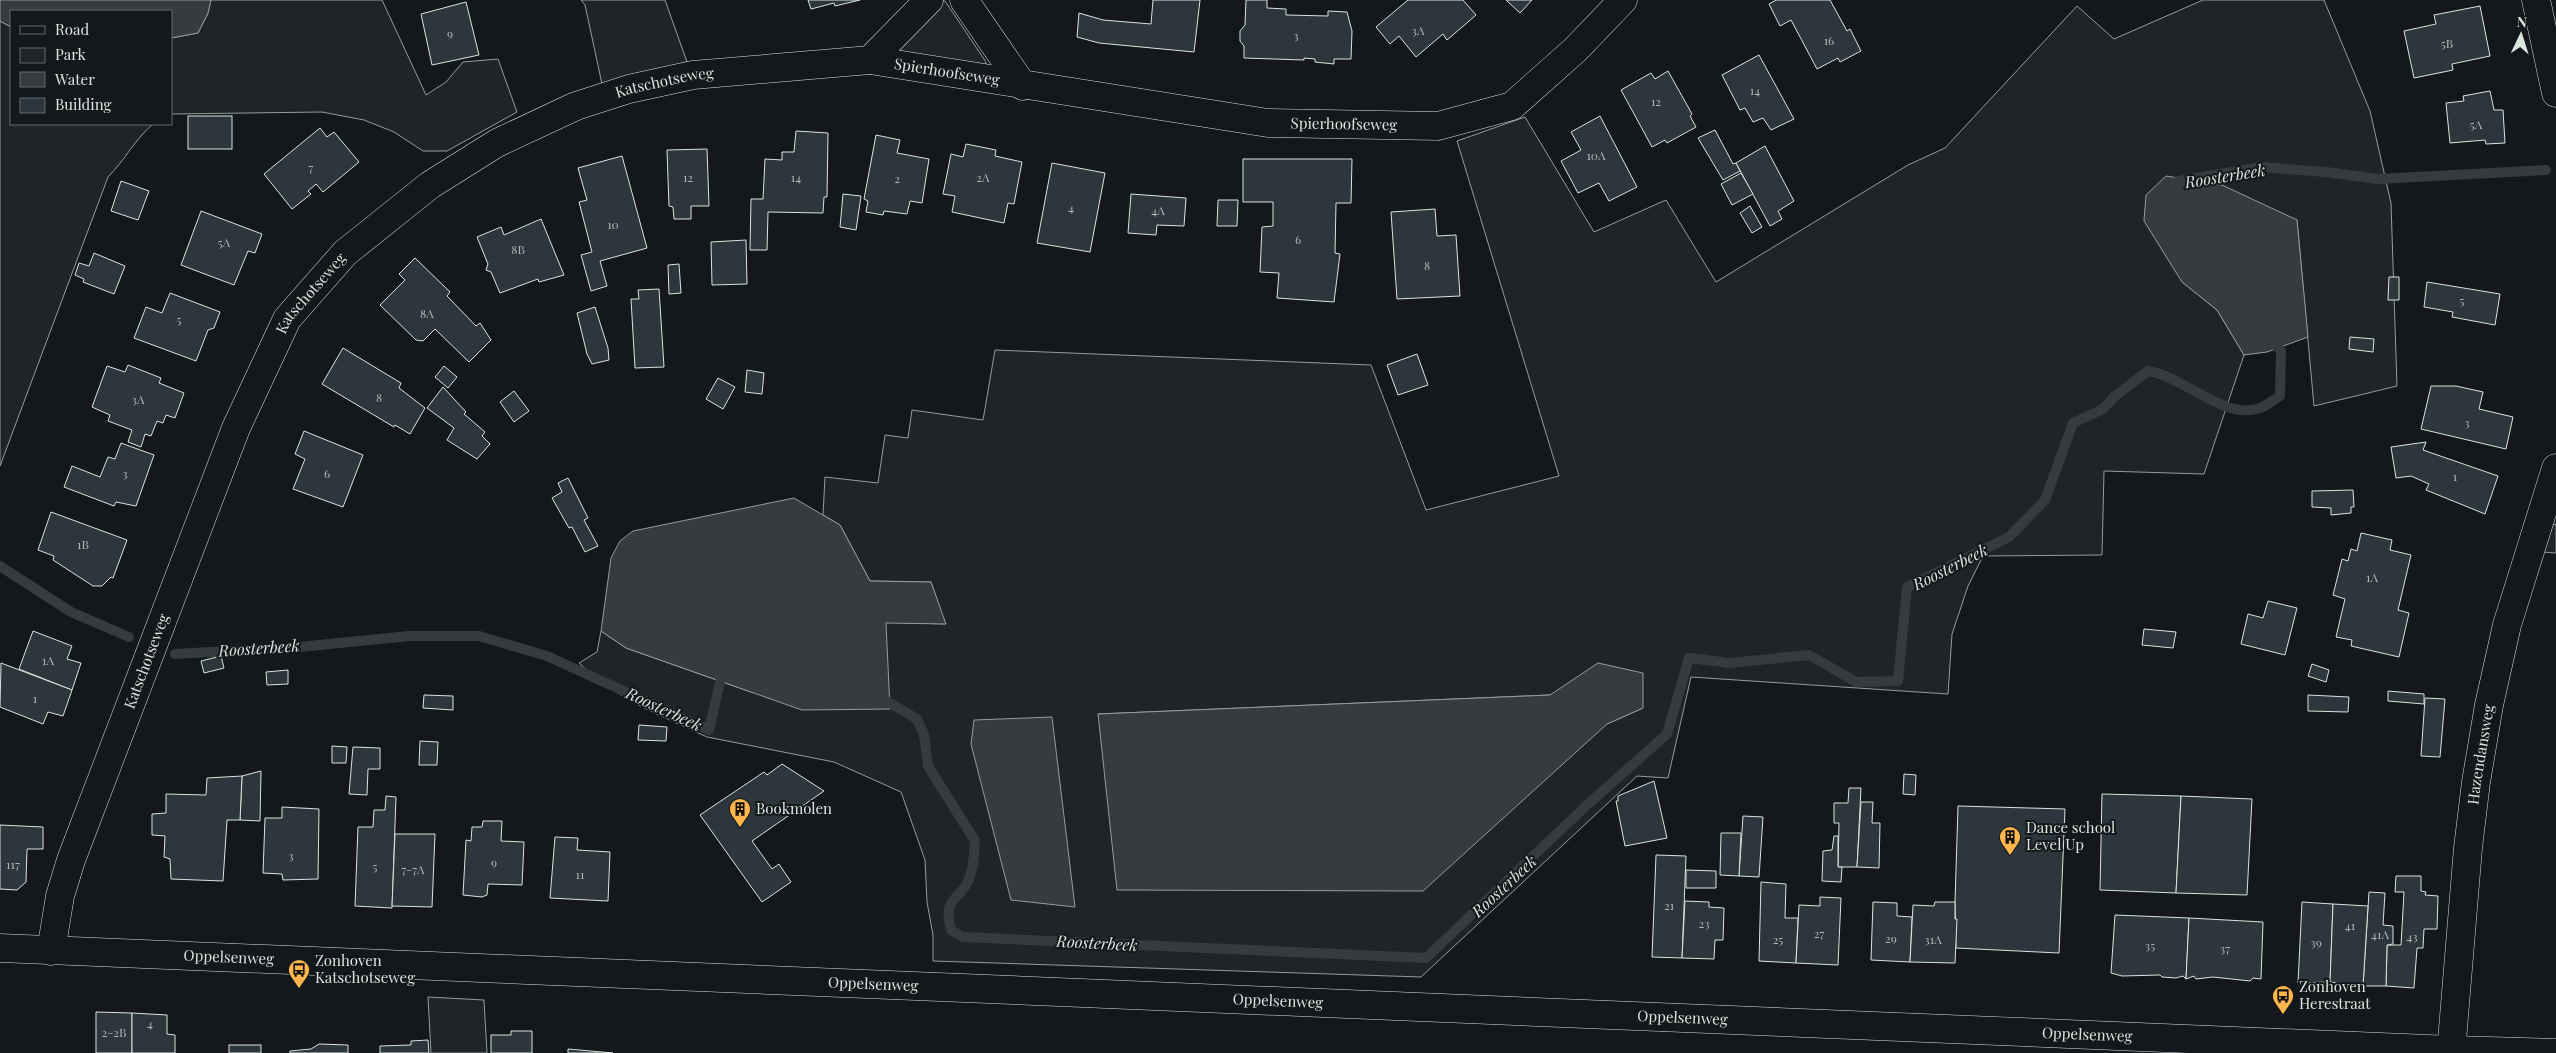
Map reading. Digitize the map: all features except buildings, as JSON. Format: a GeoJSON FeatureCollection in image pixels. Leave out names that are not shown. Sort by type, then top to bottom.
{"type":"FeatureCollection","features":[{"type":"Feature","properties":{"kind":"street"},"geometry":{"type":"LineString","coordinates":[[870,60],[929,0]]}},
{"type":"Feature","properties":{"kind":"street","name":"Spierhoofseweg"},"geometry":{"type":"LineString","coordinates":[[964,0],[1023,86]]}},
{"type":"Feature","properties":{"kind":"street","name":"Spierhoofseweg"},"geometry":{"type":"LineString","coordinates":[[870,60],[1023,86],[1268,123],[1438,126],[1512,106],[1575,50],[1623,0]]}},
{"type":"Feature","properties":{"kind":"street"},"geometry":{"type":"LineString","coordinates":[[2536,0],[2556,93]]}},
{"type":"Feature","properties":{"kind":"street","name":"Katschotseweg"},"geometry":{"type":"LineString","coordinates":[[52,951],[60,896],[71,860],[236,428],[287,319],[345,253],[430,185],[497,143],[576,106],[630,89],[693,74],[870,60]]}},
{"type":"Feature","properties":{"kind":"street","name":"Hazendansweg"},"geometry":{"type":"LineString","coordinates":[[2451,1052],[2468,848],[2476,782],[2489,705],[2507,625],[2556,468]]}},
{"type":"Feature","properties":{"kind":"street","name":"Oppelsenweg"},"geometry":{"type":"LineString","coordinates":[[0,948],[2451,1052],[2556,1053]]}},
{"type":"Feature","properties":{"kind":"green space"},"geometry":{"type":"Polygon","coordinates":[[[211,0],[382,0],[426,95],[446,82],[463,62],[498,59],[517,112],[447,151],[423,151],[394,132],[364,120],[322,112],[172,114],[172,38],[198,33],[208,13],[211,0]]]}},
{"type":"Feature","properties":{"kind":"green space"},"geometry":{"type":"Polygon","coordinates":[[[581,0],[665,0],[687,62],[602,84],[585,5],[581,0]]]}},
{"type":"Feature","properties":{"kind":"green space"},"geometry":{"type":"Polygon","coordinates":[[[940,0],[945,1],[986,62],[985,67],[898,51],[899,46],[940,0]]]}},
{"type":"Feature","properties":{"kind":"green space"},"geometry":{"type":"Polygon","coordinates":[[[2203,0],[2324,0],[2370,111],[2391,203],[2397,386],[2314,406],[2297,220],[2182,282],[2217,310],[2244,355],[2204,474],[2104,471],[2102,555],[1983,556],[1968,586],[1952,634],[1948,694],[1691,677],[1668,778],[1637,776],[1421,977],[933,961],[933,935],[927,902],[925,860],[901,792],[834,762],[707,737],[644,708],[602,684],[579,663],[597,652],[601,631],[626,648],[751,692],[885,622],[945,624],[931,582],[870,581],[840,525],[823,515],[825,477],[878,483],[885,435],[908,438],[912,410],[983,420],[995,350],[1371,365],[1426,510],[1559,476],[1457,141],[1525,117],[1594,232],[1666,200],[1716,282],[1908,165],[1945,148],[2077,6],[2114,39],[2203,0]],[[1550,695],[1098,714],[1607,724],[1643,708],[1550,695]]]}},
{"type":"Feature","properties":{"kind":"green space"},"geometry":{"type":"Polygon","coordinates":[[[0,21],[10,26],[10,125],[152,125],[108,177],[0,466],[0,21]]]}},
{"type":"Feature","properties":{"kind":"green space"},"geometry":{"type":"Polygon","coordinates":[[[2556,524],[2556,553],[2542,552],[2549,526],[2556,524]]]}},
{"type":"Feature","properties":{"kind":"green space"},"geometry":{"type":"Polygon","coordinates":[[[428,997],[484,1000],[487,1053],[431,1053],[428,997]]]}},
{"type":"Feature","properties":{"kind":"water"},"geometry":{"type":"Polygon","coordinates":[[[0,0],[211,0],[208,13],[198,33],[172,38],[172,10],[10,10],[10,26],[0,21],[0,0]]]}},
{"type":"Feature","properties":{"kind":"water"},"geometry":{"type":"Polygon","coordinates":[[[2166,176],[2222,185],[2297,220],[2308,337],[2267,352],[2244,355],[2217,310],[2182,282],[2144,221],[2146,195],[2166,176]]]}},
{"type":"Feature","properties":{"kind":"water"},"geometry":{"type":"Polygon","coordinates":[[[794,498],[840,525],[870,581],[931,582],[946,624],[886,623],[890,709],[802,710],[626,648],[601,631],[611,558],[620,541],[633,531],[794,498]]]}},
{"type":"Feature","properties":{"kind":"water"},"geometry":{"type":"Polygon","coordinates":[[[1598,663],[1643,673],[1643,708],[1607,724],[1423,891],[1117,890],[1098,714],[1550,695],[1598,663]]]}},
{"type":"Feature","properties":{"kind":"water"},"geometry":{"type":"Polygon","coordinates":[[[1052,717],[1075,907],[1011,900],[971,744],[974,720],[1052,717]]]}},
{"type":"Feature","properties":{"kind":"waterway","name":"Roosterbeek"},"geometry":{"type":"LineString","coordinates":[[2178,185],[2178,181],[2261,167],[2326,172],[2378,179],[2546,170]]}},
{"type":"Feature","properties":{"kind":"waterway","name":"Roosterbeek"},"geometry":{"type":"LineString","coordinates":[[881,695],[883,699],[917,719],[924,735],[928,766],[975,841],[971,875],[961,892],[953,900],[949,910],[951,930],[963,937],[1426,958],[1587,805],[1667,734],[1689,658],[1730,663],[1809,655],[1856,682],[1898,681],[1907,587],[2009,537],[2045,500],[2073,423],[2103,409],[2115,396],[2148,371],[2175,381],[2218,403],[2233,408],[2247,410],[2263,407],[2280,396],[2281,351],[2269,337]]}},
{"type":"Feature","properties":{"kind":"waterway","name":"Roosterbeek"},"geometry":{"type":"LineString","coordinates":[[0,566],[71,612],[129,637]]}},
{"type":"Feature","properties":{"kind":"waterway","name":"Roosterbeek"},"geometry":{"type":"LineString","coordinates":[[175,654],[299,647],[409,636],[479,636],[547,656],[709,730],[723,669]]}},
{"type":"Feature","properties":{"kind":"place","name":"Bookmolen"},"geometry":{"type":"Point","coordinates":[740,828]}},
{"type":"Feature","properties":{"kind":"place","name":"Dance school Level Up"},"geometry":{"type":"Point","coordinates":[2010,856]}},
{"type":"Feature","properties":{"kind":"place","name":"Zonhoven Katschotseweg"},"geometry":{"type":"Point","coordinates":[299,989]}},
{"type":"Feature","properties":{"kind":"place","name":"Zonhoven Herestraat"},"geometry":{"type":"Point","coordinates":[2283,1015]}}]}
